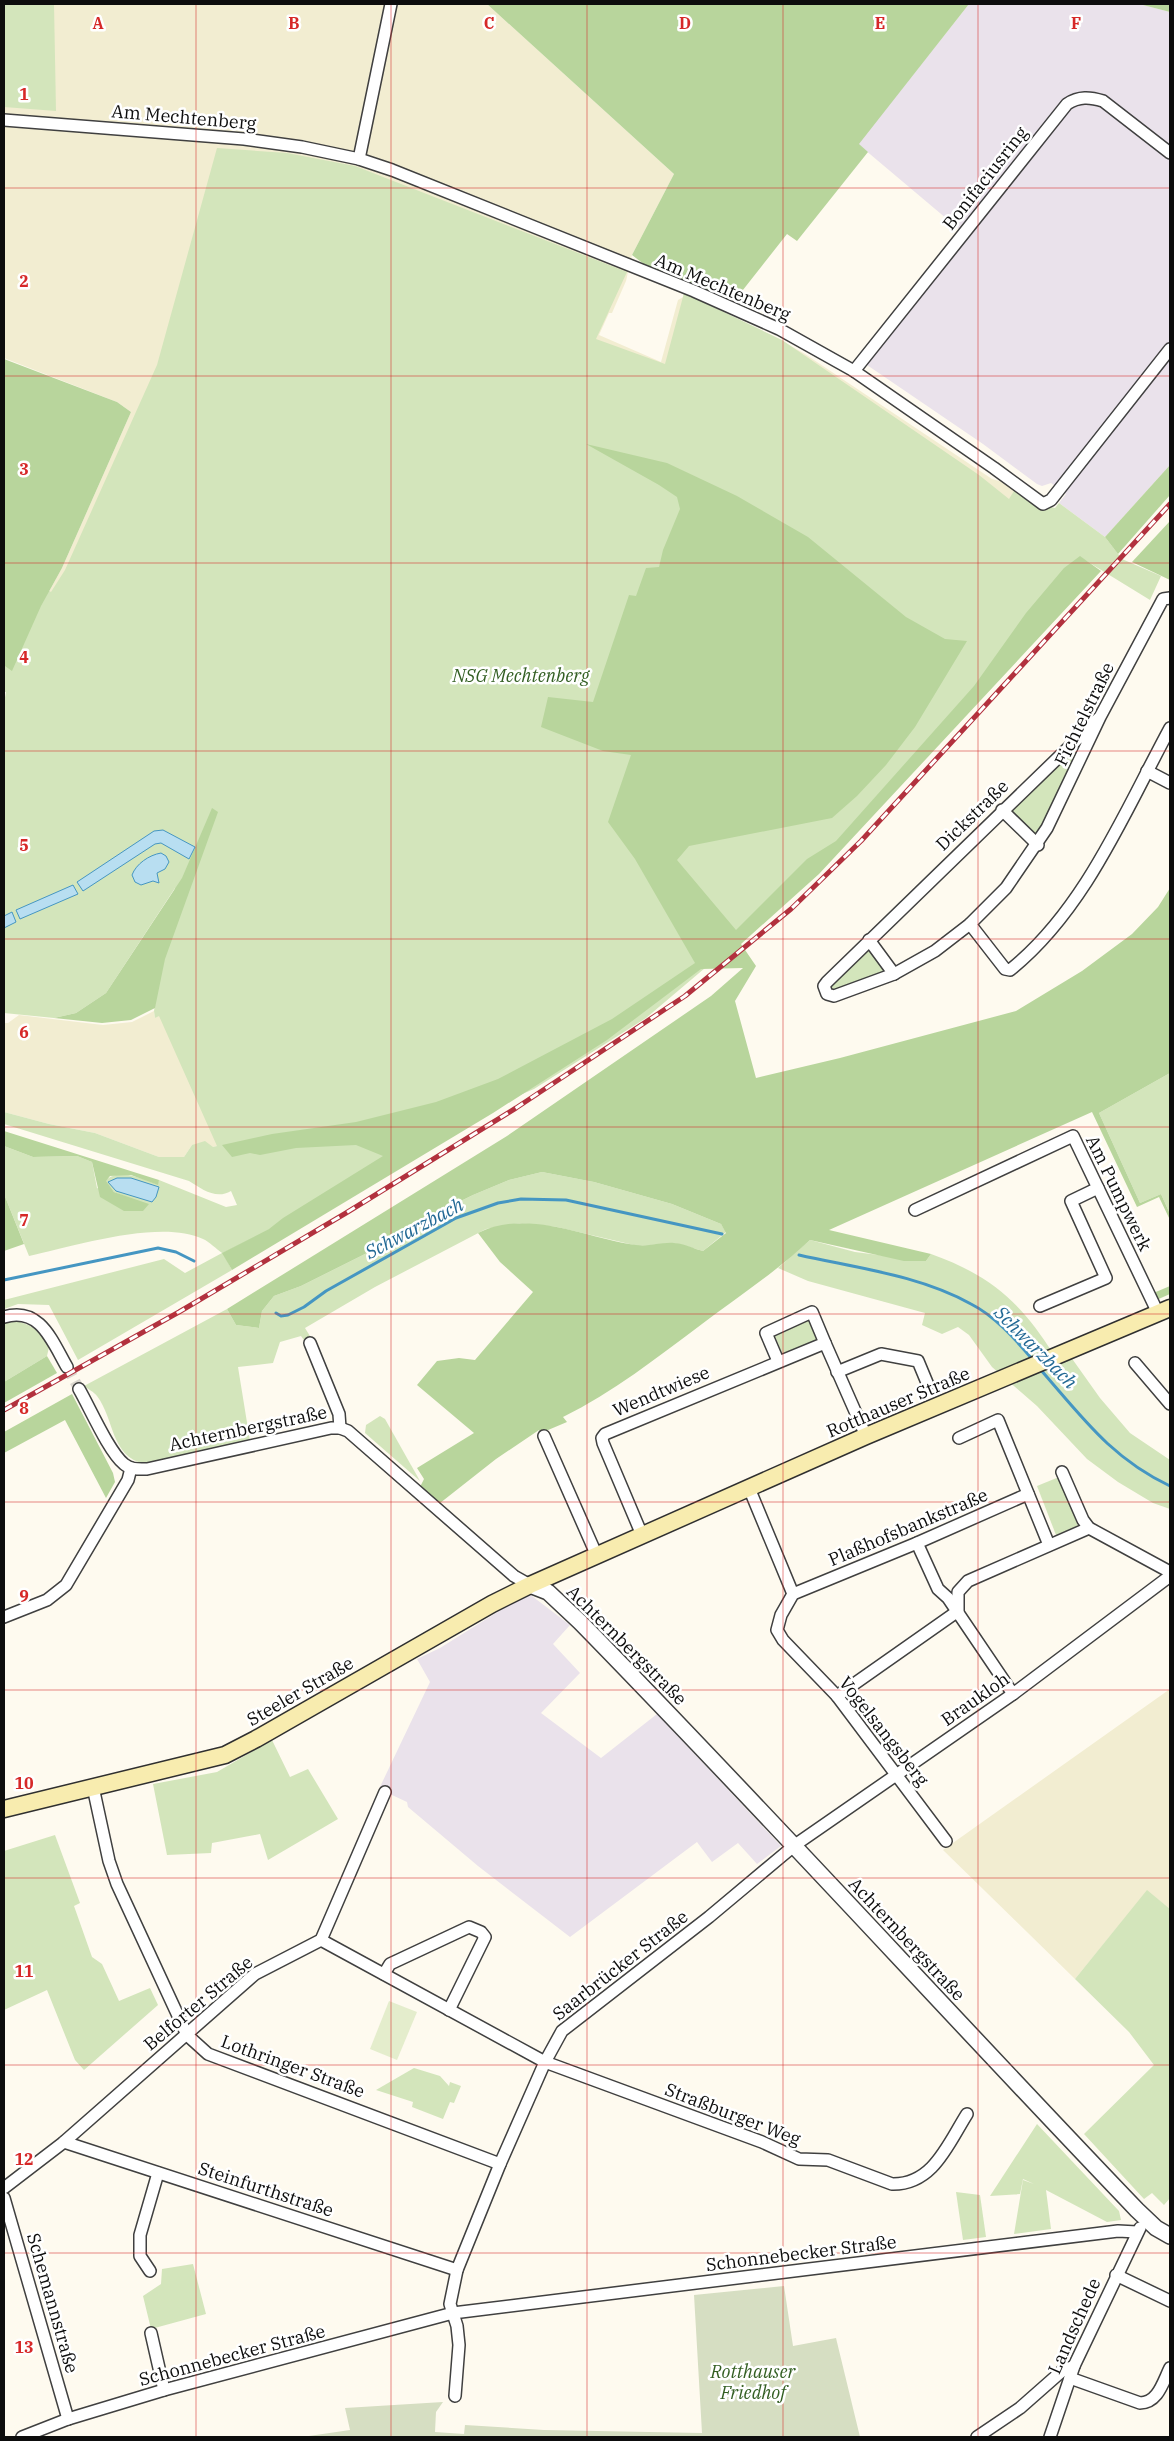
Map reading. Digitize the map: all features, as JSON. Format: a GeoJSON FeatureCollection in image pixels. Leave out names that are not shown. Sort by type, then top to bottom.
{"type":"FeatureCollection","features":[{"type":"Feature","properties":{"kind":"main road","name":"Rotthauser Straße"},"geometry":{"type":"LineString","coordinates":[[642,1535],[866,1436],[1164,1311]]}},
{"type":"Feature","properties":{"kind":"main road","name":"Steeler Straße"},"geometry":{"type":"LineString","coordinates":[[4,1808],[225,1755],[492,1604],[642,1535]]}},
{"type":"Feature","properties":{"kind":"street"},"geometry":{"type":"LineString","coordinates":[[359,160],[391,4]]}},
{"type":"Feature","properties":{"kind":"street","name":"Bonifaciusring"},"geometry":{"type":"LineString","coordinates":[[854,371],[1067,104],[1080,98],[1091,97],[1103,101],[1170,153]]}},
{"type":"Feature","properties":{"kind":"street","name":"Am Mechtenberg"},"geometry":{"type":"LineString","coordinates":[[4,120],[244,139],[302,147],[359,160],[392,170],[694,291],[780,329],[854,371],[1043,504],[1057,493],[1170,349]]}},
{"type":"Feature","properties":{"kind":"street","name":"Fichtelstraße"},"geometry":{"type":"LineString","coordinates":[[826,994],[834,996],[894,974],[934,951],[970,924],[1006,888],[1038,845],[1062,799],[1100,717],[1166,599]]}},
{"type":"Feature","properties":{"kind":"street","name":"Dickstraße"},"geometry":{"type":"LineString","coordinates":[[826,994],[824,986],[827,982],[1002,810],[1100,717]]}},
{"type":"Feature","properties":{"kind":"street"},"geometry":{"type":"LineString","coordinates":[[970,924],[1005,968],[1010,970],[1052,931],[1079,894],[1170,728]]}},
{"type":"Feature","properties":{"kind":"street"},"geometry":{"type":"LineString","coordinates":[[1147,771],[1170,784]]}},
{"type":"Feature","properties":{"kind":"street"},"geometry":{"type":"LineString","coordinates":[[1002,810],[1038,845]]}},
{"type":"Feature","properties":{"kind":"street"},"geometry":{"type":"LineString","coordinates":[[870,940],[894,974]]}},
{"type":"Feature","properties":{"kind":"street","name":"Am Pumpwerk"},"geometry":{"type":"LineString","coordinates":[[915,1210],[1073,1136],[1098,1188],[1164,1311]]}},
{"type":"Feature","properties":{"kind":"street"},"geometry":{"type":"LineString","coordinates":[[1040,1306],[1106,1278],[1071,1201],[1098,1188]]}},
{"type":"Feature","properties":{"kind":"street"},"geometry":{"type":"LineString","coordinates":[[778,1361],[766,1333],[812,1312],[866,1436]]}},
{"type":"Feature","properties":{"kind":"street"},"geometry":{"type":"LineString","coordinates":[[4,1316],[12,1314],[28,1316],[42,1325],[67,1367]]}},
{"type":"Feature","properties":{"kind":"street"},"geometry":{"type":"LineString","coordinates":[[310,1343],[339,1414],[340,1428]]}},
{"type":"Feature","properties":{"kind":"street","name":"Wendtwiese"},"geometry":{"type":"LineString","coordinates":[[642,1535],[603,1443],[602,1438],[605,1434],[825,1343]]}},
{"type":"Feature","properties":{"kind":"street"},"geometry":{"type":"LineString","coordinates":[[837,1372],[881,1354],[918,1361],[928,1385]]}},
{"type":"Feature","properties":{"kind":"street"},"geometry":{"type":"LineString","coordinates":[[1135,1363],[1170,1404]]}},
{"type":"Feature","properties":{"kind":"street"},"geometry":{"type":"LineString","coordinates":[[4,1617],[47,1600],[66,1584],[128,1480],[131,1468],[125,1465],[113,1450],[79,1389]]}},
{"type":"Feature","properties":{"kind":"street"},"geometry":{"type":"LineString","coordinates":[[959,1438],[998,1420],[1049,1545]]}},
{"type":"Feature","properties":{"kind":"street","name":"Achternbergstraße"},"geometry":{"type":"LineString","coordinates":[[131,1468],[147,1468],[340,1428],[348,1431],[514,1576],[548,1592],[580,1622],[795,1845],[877,1936],[1148,2221],[1170,2236]]}},
{"type":"Feature","properties":{"kind":"street"},"geometry":{"type":"LineString","coordinates":[[544,1436],[596,1556]]}},
{"type":"Feature","properties":{"kind":"street"},"geometry":{"type":"LineString","coordinates":[[1062,1472],[1089,1528],[1170,1572]]}},
{"type":"Feature","properties":{"kind":"street"},"geometry":{"type":"LineString","coordinates":[[749,1488],[793,1594]]}},
{"type":"Feature","properties":{"kind":"street","name":"Plaßhofsbankstraße"},"geometry":{"type":"LineString","coordinates":[[793,1594],[917,1544],[1028,1494]]}},
{"type":"Feature","properties":{"kind":"street"},"geometry":{"type":"LineString","coordinates":[[958,1612],[958,1592],[968,1581],[1089,1528]]}},
{"type":"Feature","properties":{"kind":"street"},"geometry":{"type":"LineString","coordinates":[[917,1544],[938,1589],[948,1598],[1013,1694]]}},
{"type":"Feature","properties":{"kind":"street","name":"Braukloh"},"geometry":{"type":"LineString","coordinates":[[795,1845],[1013,1694],[1170,1576]]}},
{"type":"Feature","properties":{"kind":"street","name":"Vogelsangsberg"},"geometry":{"type":"LineString","coordinates":[[793,1594],[781,1615],[777,1630],[793,1652],[837,1696],[946,1841]]}},
{"type":"Feature","properties":{"kind":"street"},"geometry":{"type":"LineString","coordinates":[[837,1696],[958,1612]]}},
{"type":"Feature","properties":{"kind":"street","name":"Lothringer Straße"},"geometry":{"type":"LineString","coordinates":[[93,1787],[109,1861],[187,2035],[208,2054],[500,2164]]}},
{"type":"Feature","properties":{"kind":"street"},"geometry":{"type":"LineString","coordinates":[[321,1940],[385,1792]]}},
{"type":"Feature","properties":{"kind":"street","name":"Saarbrücker Straße"},"geometry":{"type":"LineString","coordinates":[[453,2313],[450,2304],[457,2270],[500,2164],[545,2062],[562,2031],[709,1917],[795,1845]]}},
{"type":"Feature","properties":{"kind":"street"},"geometry":{"type":"LineString","coordinates":[[384,1974],[390,1964],[469,1927],[481,1932],[485,1937],[449,2010]]}},
{"type":"Feature","properties":{"kind":"street","name":"Belforter Straße"},"geometry":{"type":"LineString","coordinates":[[4,2188],[64,2142],[255,1974],[321,1940]]}},
{"type":"Feature","properties":{"kind":"street","name":"Straßburger Weg"},"geometry":{"type":"LineString","coordinates":[[321,1940],[545,2062],[762,2142],[800,2159],[828,2160],[892,2184],[914,2181],[934,2167],[967,2114]]}},
{"type":"Feature","properties":{"kind":"street","name":"Steinfurthstraße"},"geometry":{"type":"LineString","coordinates":[[64,2142],[457,2270]]}},
{"type":"Feature","properties":{"kind":"street"},"geometry":{"type":"LineString","coordinates":[[150,2270],[140,2256],[140,2235],[158,2173]]}},
{"type":"Feature","properties":{"kind":"street","name":"Schemannstraße"},"geometry":{"type":"LineString","coordinates":[[4,2198],[68,2419]]}},
{"type":"Feature","properties":{"kind":"street"},"geometry":{"type":"LineString","coordinates":[[1137,2232],[1148,2221]]}},
{"type":"Feature","properties":{"kind":"street","name":"Schonnebecker Straße"},"geometry":{"type":"LineString","coordinates":[[22,2437],[68,2419],[164,2390],[453,2313],[1118,2231],[1137,2232]]}},
{"type":"Feature","properties":{"kind":"street","name":"Landschede"},"geometry":{"type":"LineString","coordinates":[[1050,2437],[1074,2366],[1137,2232]]}},
{"type":"Feature","properties":{"kind":"street"},"geometry":{"type":"LineString","coordinates":[[1116,2275],[1170,2301]]}},
{"type":"Feature","properties":{"kind":"street"},"geometry":{"type":"LineString","coordinates":[[453,2313],[459,2345],[455,2396]]}},
{"type":"Feature","properties":{"kind":"street"},"geometry":{"type":"LineString","coordinates":[[151,2334],[164,2390]]}},
{"type":"Feature","properties":{"kind":"street"},"geometry":{"type":"LineString","coordinates":[[977,2437],[1020,2408],[1062,2371],[1074,2366]]}},
{"type":"Feature","properties":{"kind":"street"},"geometry":{"type":"LineString","coordinates":[[1070,2378],[1140,2403],[1149,2403],[1154,2399],[1170,2368]]}},
{"type":"Feature","properties":{"kind":"street"},"geometry":{"type":"LineString","coordinates":[[57,2424],[57,2437]]}},
{"type":"Feature","properties":{"kind":"shaded area"},"geometry":{"type":"Polygon","coordinates":[[[969,4],[1139,4],[1170,12],[1170,465],[1105,537],[1059,503],[1066,494],[1051,483],[1042,486],[1037,484],[983,444],[867,365],[966,235],[858,144],[969,4]]]}},
{"type":"Feature","properties":{"kind":"shaded area"},"geometry":{"type":"Polygon","coordinates":[[[528,1593],[570,1625],[553,1644],[580,1673],[541,1713],[601,1758],[657,1714],[781,1846],[757,1864],[738,1843],[712,1862],[697,1842],[570,1937],[478,1866],[408,1807],[407,1802],[379,1789],[430,1682],[417,1659],[440,1648],[528,1593]]]}},
{"type":"Feature","properties":{"kind":"green space","name":"NSG Mechtenberg"},"geometry":{"type":"Polygon","coordinates":[[[4,4],[487,4],[674,174],[632,255],[626,281],[612,313],[609,313],[599,335],[661,362],[678,300],[685,296],[773,336],[805,354],[992,479],[1017,486],[1008,502],[498,1079],[213,1147],[192,1145],[184,1157],[159,1157],[95,1133],[49,1124],[4,1112],[4,1023],[8,1023],[19,1015],[103,1025],[132,1022],[154,1011],[155,1018],[239,956],[41,606],[62,568],[131,412],[117,402],[4,358],[4,4]]]}},
{"type":"Feature","properties":{"kind":"green space"},"geometry":{"type":"Polygon","coordinates":[[[4,4],[54,4],[56,111],[4,107],[4,4]]]}},
{"type":"Feature","properties":{"kind":"green space"},"geometry":{"type":"Polygon","coordinates":[[[487,4],[969,4],[859,144],[868,152],[797,241],[787,234],[735,300],[645,265],[632,255],[674,174],[487,4]]]}},
{"type":"Feature","properties":{"kind":"green space"},"geometry":{"type":"Polygon","coordinates":[[[1139,4],[1170,4],[1170,12],[1139,4]]]}},
{"type":"Feature","properties":{"kind":"green space","name":"NSG Mechtenberg"},"geometry":{"type":"Polygon","coordinates":[[[217,148],[287,153],[355,166],[627,272],[596,339],[665,364],[684,293],[782,340],[979,475],[1009,499],[1017,486],[1043,505],[1055,508],[1059,503],[1105,537],[1122,559],[1161,576],[1150,600],[1080,557],[1087,564],[862,821],[731,946],[646,1018],[534,1089],[487,1109],[223,1253],[232,1270],[78,1360],[49,1305],[18,1304],[4,1309],[4,1300],[164,1259],[185,1273],[222,1253],[203,1239],[185,1234],[165,1232],[118,1236],[29,1256],[4,1194],[4,1146],[33,1157],[77,1156],[92,1162],[97,1188],[134,1200],[114,1192],[105,1181],[111,1177],[124,1174],[157,1184],[159,1180],[226,1207],[237,1205],[231,1191],[215,1194],[189,1181],[4,1124],[4,1112],[49,1124],[95,1133],[159,1157],[184,1157],[192,1145],[205,1141],[213,1147],[217,1146],[159,1016],[155,1018],[154,1011],[175,888],[106,993],[76,1013],[54,1018],[4,1013],[4,703],[6,692],[4,692],[4,566],[51,592],[65,570],[157,365],[217,148]]]}},
{"type":"Feature","properties":{"kind":"green space"},"geometry":{"type":"Polygon","coordinates":[[[4,359],[117,402],[131,412],[62,568],[41,606],[12,671],[5,666],[4,662],[4,359]]]}},
{"type":"Feature","properties":{"kind":"green space"},"geometry":{"type":"Polygon","coordinates":[[[586,444],[667,463],[737,496],[808,537],[906,617],[945,639],[967,641],[915,727],[886,765],[857,796],[832,818],[689,846],[677,860],[736,930],[807,859],[836,841],[974,686],[1026,613],[1064,568],[1080,556],[1101,571],[819,874],[741,944],[756,966],[735,1001],[756,1078],[840,1058],[1016,1011],[1082,971],[1132,934],[1158,907],[1170,888],[1170,1073],[1099,1113],[1140,1203],[1161,1194],[1170,1214],[1170,1220],[1159,1197],[1137,1207],[1092,1112],[829,1230],[931,1254],[926,1261],[904,1261],[810,1240],[771,1273],[652,1362],[617,1386],[563,1417],[567,1422],[541,1433],[539,1430],[496,1459],[435,1507],[418,1491],[424,1479],[417,1468],[474,1433],[417,1385],[437,1361],[459,1358],[475,1360],[533,1292],[500,1262],[478,1233],[497,1226],[517,1223],[537,1224],[636,1245],[677,1243],[703,1251],[726,1233],[721,1224],[672,1204],[594,1182],[542,1172],[509,1180],[473,1195],[422,1220],[379,1247],[301,1286],[274,1296],[262,1311],[259,1328],[236,1325],[227,1309],[507,1136],[711,996],[743,968],[701,969],[607,1040],[493,1113],[232,1270],[222,1253],[269,1229],[283,1218],[383,1156],[356,1145],[296,1148],[260,1155],[250,1153],[232,1157],[222,1145],[272,1134],[356,1122],[436,1102],[498,1079],[612,1019],[695,963],[635,859],[608,822],[631,755],[603,751],[541,727],[548,697],[593,702],[629,595],[636,596],[646,568],[659,567],[663,550],[680,509],[677,497],[586,444]]]}},
{"type":"Feature","properties":{"kind":"green space"},"geometry":{"type":"Polygon","coordinates":[[[1170,465],[1170,495],[1118,554],[1105,537],[1170,465]]]}},
{"type":"Feature","properties":{"kind":"green space"},"geometry":{"type":"Polygon","coordinates":[[[1170,521],[1170,580],[1132,562],[1170,521]]]}},
{"type":"Feature","properties":{"kind":"green space"},"geometry":{"type":"Polygon","coordinates":[[[1073,750],[1076,755],[1039,833],[1035,836],[1011,813],[1012,808],[1073,750]]]}},
{"type":"Feature","properties":{"kind":"green space"},"geometry":{"type":"Polygon","coordinates":[[[212,808],[218,812],[165,959],[155,1008],[131,1020],[102,1023],[54,1018],[76,1013],[106,993],[182,878],[212,808]]]}},
{"type":"Feature","properties":{"kind":"green space"},"geometry":{"type":"Polygon","coordinates":[[[867,950],[871,951],[884,971],[834,991],[830,989],[830,985],[867,950]]]}},
{"type":"Feature","properties":{"kind":"green space"},"geometry":{"type":"Polygon","coordinates":[[[1170,1073],[1170,1214],[1161,1194],[1140,1203],[1099,1113],[1170,1073]]]}},
{"type":"Feature","properties":{"kind":"green space"},"geometry":{"type":"Polygon","coordinates":[[[4,1131],[159,1180],[158,1185],[131,1175],[110,1176],[106,1181],[114,1192],[149,1204],[143,1211],[124,1211],[100,1197],[92,1162],[77,1156],[33,1157],[4,1146],[4,1131]]]}},
{"type":"Feature","properties":{"kind":"green space"},"geometry":{"type":"Polygon","coordinates":[[[542,1172],[594,1182],[672,1204],[721,1224],[726,1232],[703,1251],[675,1243],[638,1246],[557,1227],[520,1223],[486,1229],[375,1287],[305,1328],[313,1341],[306,1343],[301,1336],[280,1342],[273,1363],[238,1367],[250,1441],[144,1464],[125,1453],[119,1445],[103,1405],[96,1395],[84,1386],[227,1309],[236,1325],[259,1328],[262,1311],[274,1296],[301,1286],[379,1247],[422,1220],[473,1195],[509,1180],[542,1172]]]}},
{"type":"Feature","properties":{"kind":"green space"},"geometry":{"type":"Polygon","coordinates":[[[4,1194],[24,1244],[4,1251],[4,1194]]]}},
{"type":"Feature","properties":{"kind":"green space"},"geometry":{"type":"Polygon","coordinates":[[[810,1240],[855,1252],[926,1261],[931,1254],[970,1271],[1002,1292],[1029,1320],[1054,1355],[1068,1353],[1100,1398],[1130,1433],[1170,1460],[1170,1509],[1153,1503],[1118,1482],[1087,1459],[1037,1406],[992,1367],[969,1335],[958,1327],[942,1334],[922,1325],[925,1313],[808,1281],[778,1268],[810,1240]]]}},
{"type":"Feature","properties":{"kind":"green space"},"geometry":{"type":"Polygon","coordinates":[[[1170,1286],[1170,1294],[1154,1301],[1151,1294],[1170,1286]]]}},
{"type":"Feature","properties":{"kind":"green space"},"geometry":{"type":"Polygon","coordinates":[[[810,1319],[819,1340],[783,1355],[774,1334],[810,1319]]]}},
{"type":"Feature","properties":{"kind":"green space"},"geometry":{"type":"Polygon","coordinates":[[[11,1320],[24,1323],[33,1328],[49,1347],[47,1356],[4,1382],[4,1323],[11,1320]]]}},
{"type":"Feature","properties":{"kind":"green space"},"geometry":{"type":"Polygon","coordinates":[[[47,1356],[57,1373],[4,1403],[4,1382],[47,1356]]]}},
{"type":"Feature","properties":{"kind":"green space"},"geometry":{"type":"Polygon","coordinates":[[[72,1394],[113,1473],[115,1482],[106,1498],[65,1420],[4,1453],[4,1432],[72,1394]]]}},
{"type":"Feature","properties":{"kind":"green space"},"geometry":{"type":"Polygon","coordinates":[[[380,1416],[385,1419],[420,1481],[365,1433],[366,1425],[380,1416]]]}},
{"type":"Feature","properties":{"kind":"green space"},"geometry":{"type":"Polygon","coordinates":[[[1059,1477],[1078,1526],[1056,1535],[1037,1486],[1059,1477]]]}},
{"type":"Feature","properties":{"kind":"green space"},"geometry":{"type":"Polygon","coordinates":[[[1170,1689],[1170,1909],[1147,1891],[1075,1979],[943,1850],[1170,1689]]]}},
{"type":"Feature","properties":{"kind":"green space"},"geometry":{"type":"Polygon","coordinates":[[[272,1740],[290,1777],[308,1769],[338,1819],[268,1860],[260,1834],[212,1843],[211,1853],[167,1855],[153,1784],[217,1772],[272,1740]]]}},
{"type":"Feature","properties":{"kind":"green space"},"geometry":{"type":"Polygon","coordinates":[[[55,1835],[80,1903],[74,1906],[92,1957],[102,1964],[119,2001],[150,1988],[158,2005],[84,2070],[75,2060],[47,1990],[4,2010],[4,1851],[55,1835]]]}},
{"type":"Feature","properties":{"kind":"green space"},"geometry":{"type":"Polygon","coordinates":[[[1147,1890],[1170,1909],[1170,2198],[1164,2205],[1152,2193],[1144,2199],[1084,2134],[1154,2065],[1129,2032],[1075,1979],[1147,1890]]]}},
{"type":"Feature","properties":{"kind":"green space"},"geometry":{"type":"Polygon","coordinates":[[[389,2001],[417,2012],[397,2060],[370,2049],[389,2001]]]}},
{"type":"Feature","properties":{"kind":"green space"},"geometry":{"type":"Polygon","coordinates":[[[414,2068],[440,2076],[449,2086],[450,2082],[461,2086],[454,2103],[450,2102],[443,2119],[412,2107],[413,2102],[376,2090],[414,2068]]]}},
{"type":"Feature","properties":{"kind":"green space"},"geometry":{"type":"Polygon","coordinates":[[[1037,2124],[1119,2211],[1121,2220],[1107,2222],[1046,2190],[1051,2229],[1014,2234],[1023,2180],[1034,2184],[1023,2179],[1020,2194],[990,2196],[1037,2124]]]}},
{"type":"Feature","properties":{"kind":"green space"},"geometry":{"type":"Polygon","coordinates":[[[956,2192],[980,2195],[986,2237],[963,2240],[956,2192]]]}},
{"type":"Feature","properties":{"kind":"green space"},"geometry":{"type":"Polygon","coordinates":[[[193,2264],[206,2314],[151,2329],[143,2296],[161,2284],[162,2269],[193,2264]]]}},
{"type":"Feature","properties":{"kind":"green space","name":"Rotthauser Friedhof"},"geometry":{"type":"Polygon","coordinates":[[[784,2286],[793,2346],[836,2338],[860,2437],[302,2437],[350,2430],[345,2408],[443,2402],[436,2412],[435,2432],[464,2434],[465,2425],[544,2430],[702,2433],[694,2295],[784,2286]]]}},
{"type":"Feature","properties":{"kind":"water"},"geometry":{"type":"Polygon","coordinates":[[[163,830],[195,847],[189,859],[161,843],[155,844],[83,891],[77,882],[154,831],[163,830]]]}},
{"type":"Feature","properties":{"kind":"water"},"geometry":{"type":"Polygon","coordinates":[[[161,853],[166,856],[169,862],[165,869],[157,873],[159,883],[153,881],[141,885],[135,882],[132,875],[137,867],[148,858],[161,853]]]}},
{"type":"Feature","properties":{"kind":"water"},"geometry":{"type":"Polygon","coordinates":[[[73,885],[78,894],[20,919],[16,910],[73,885]]]}},
{"type":"Feature","properties":{"kind":"water"},"geometry":{"type":"Polygon","coordinates":[[[12,912],[16,922],[4,928],[4,916],[12,912]]]}},
{"type":"Feature","properties":{"kind":"water"},"geometry":{"type":"Polygon","coordinates":[[[117,1178],[131,1178],[159,1187],[156,1197],[152,1202],[116,1191],[108,1182],[117,1178]]]}},
{"type":"Feature","properties":{"kind":"waterway","name":"Schwarzbach"},"geometry":{"type":"LineString","coordinates":[[276,1313],[281,1316],[288,1315],[304,1307],[326,1291],[456,1218],[498,1203],[521,1199],[566,1200],[722,1234]]}},
{"type":"Feature","properties":{"kind":"waterway","name":"Schwarzbach"},"geometry":{"type":"LineString","coordinates":[[4,1280],[158,1248],[176,1252],[194,1261]]}},
{"type":"Feature","properties":{"kind":"waterway","name":"Schwarzbach"},"geometry":{"type":"LineString","coordinates":[[799,1255],[909,1279],[951,1294],[980,1309],[997,1322],[1033,1360]]}},
{"type":"Feature","properties":{"kind":"waterway","name":"Schwarzbach"},"geometry":{"type":"LineString","coordinates":[[1040,1369],[1084,1420],[1114,1449],[1149,1475],[1170,1486]]}},
{"type":"Feature","properties":{"kind":"tunnel"},"geometry":{"type":"LineString","coordinates":[[67,1367],[79,1389]]}},
{"type":"Feature","properties":{"kind":"railway"},"geometry":{"type":"LineString","coordinates":[[4,1410],[179,1312],[346,1213],[516,1108],[685,996],[791,909],[861,841],[1170,504]]}}]}
